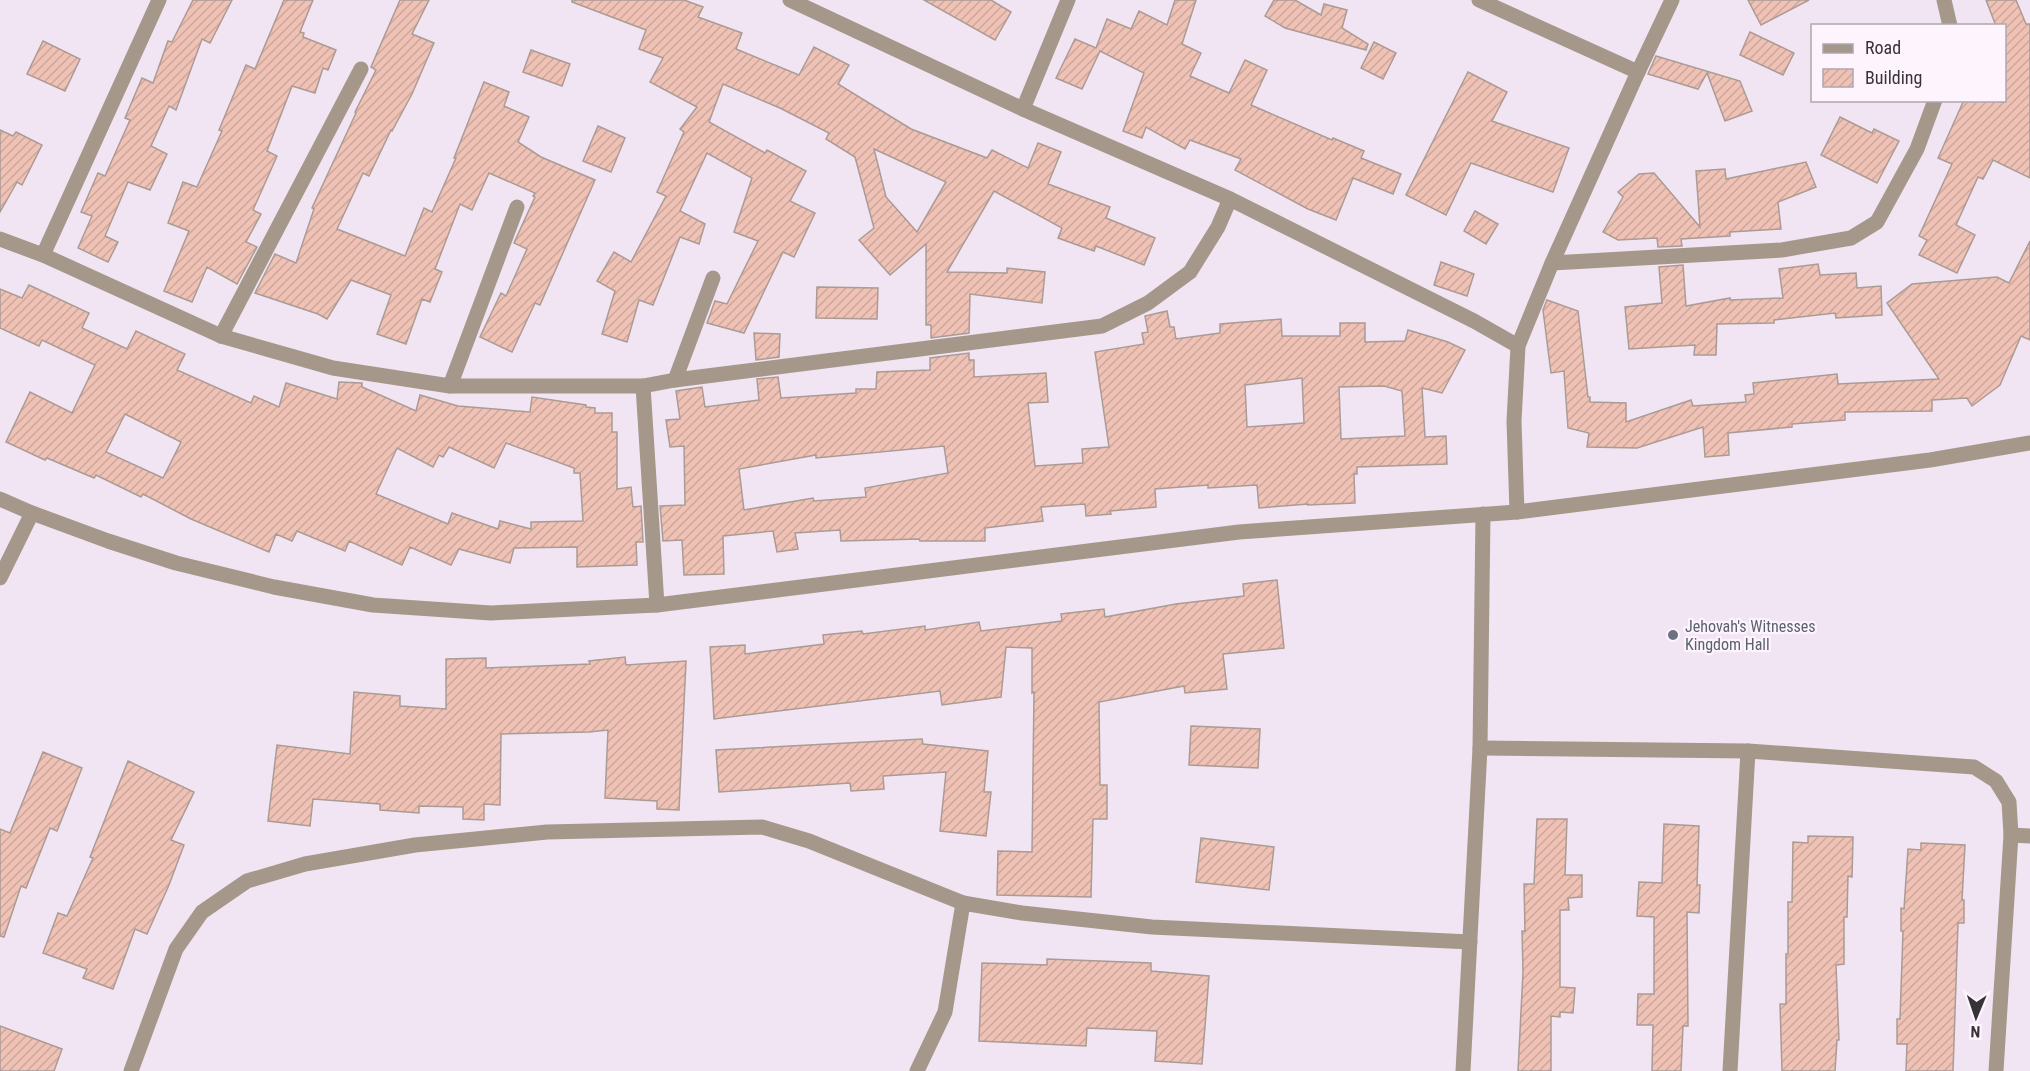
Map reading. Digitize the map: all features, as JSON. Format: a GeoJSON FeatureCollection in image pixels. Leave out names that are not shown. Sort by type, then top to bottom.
{"type":"FeatureCollection","features":[{"type":"Feature","properties":{"kind":"street"},"geometry":{"type":"LineString","coordinates":[[43,255],[159,0]]}},
{"type":"Feature","properties":{"kind":"street"},"geometry":{"type":"LineString","coordinates":[[790,0],[1023,110],[1230,199],[1474,321],[1518,346]]}},
{"type":"Feature","properties":{"kind":"street"},"geometry":{"type":"LineString","coordinates":[[1023,110],[1068,0]]}},
{"type":"Feature","properties":{"kind":"street"},"geometry":{"type":"LineString","coordinates":[[1479,0],[1638,72]]}},
{"type":"Feature","properties":{"kind":"street"},"geometry":{"type":"LineString","coordinates":[[1516,512],[1514,421],[1518,346],[1552,263],[1672,0]]}},
{"type":"Feature","properties":{"kind":"street"},"geometry":{"type":"LineString","coordinates":[[1944,0],[1950,24]]}},
{"type":"Feature","properties":{"kind":"street"},"geometry":{"type":"LineString","coordinates":[[221,336],[361,69]]}},
{"type":"Feature","properties":{"kind":"street"},"geometry":{"type":"LineString","coordinates":[[1552,263],[1782,250],[1851,238],[1877,222],[1917,149],[1934,102]]}},
{"type":"Feature","properties":{"kind":"street"},"geometry":{"type":"LineString","coordinates":[[0,239],[43,255],[221,336],[333,369],[450,386],[643,386],[675,380],[1102,326],[1148,303],[1190,272],[1218,227],[1230,199]]}},
{"type":"Feature","properties":{"kind":"street"},"geometry":{"type":"LineString","coordinates":[[450,386],[517,207]]}},
{"type":"Feature","properties":{"kind":"street"},"geometry":{"type":"LineString","coordinates":[[675,380],[713,278]]}},
{"type":"Feature","properties":{"kind":"street"},"geometry":{"type":"LineString","coordinates":[[643,386],[657,605]]}},
{"type":"Feature","properties":{"kind":"street"},"geometry":{"type":"LineString","coordinates":[[0,499],[108,541],[176,563],[274,587],[373,605],[491,613],[657,605],[1239,532],[1516,512],[1930,460],[2030,443]]}},
{"type":"Feature","properties":{"kind":"street"},"geometry":{"type":"LineString","coordinates":[[0,578],[32,513]]}},
{"type":"Feature","properties":{"kind":"street"},"geometry":{"type":"LineString","coordinates":[[1463,1071],[1480,748],[1483,514]]}},
{"type":"Feature","properties":{"kind":"street"},"geometry":{"type":"LineString","coordinates":[[1480,748],[1748,751],[1974,767],[1995,781],[2009,802],[2011,835],[1996,1071]]}},
{"type":"Feature","properties":{"kind":"street"},"geometry":{"type":"LineString","coordinates":[[1730,1071],[1748,751]]}},
{"type":"Feature","properties":{"kind":"street"},"geometry":{"type":"LineString","coordinates":[[131,1071],[176,949],[202,912],[248,881],[305,864],[415,845],[547,832],[762,827],[808,841],[963,903],[1022,913],[1152,927],[1470,942]]}},
{"type":"Feature","properties":{"kind":"street"},"geometry":{"type":"LineString","coordinates":[[2011,835],[2030,836]]}},
{"type":"Feature","properties":{"kind":"street"},"geometry":{"type":"LineString","coordinates":[[917,1071],[945,1012],[963,903]]}},
{"type":"Feature","properties":{"kind":"building"},"geometry":{"type":"Polygon","coordinates":[[[193,0],[232,0],[210,43],[202,39],[176,110],[169,106],[151,146],[167,154],[150,190],[128,182],[105,236],[118,242],[108,262],[78,248],[92,216],[81,212],[98,173],[105,176],[130,120],[125,118],[142,78],[153,83],[168,41],[172,42],[193,0]]]}},
{"type":"Feature","properties":{"kind":"building"},"geometry":{"type":"Polygon","coordinates":[[[284,0],[313,0],[300,32],[304,33],[303,37],[336,50],[328,70],[323,68],[315,93],[292,86],[267,151],[277,156],[253,210],[261,214],[246,242],[257,247],[237,284],[207,267],[192,302],[164,291],[189,231],[168,223],[183,182],[197,187],[222,131],[219,130],[246,65],[255,69],[284,0]]]}},
{"type":"Feature","properties":{"kind":"building"},"geometry":{"type":"Polygon","coordinates":[[[400,0],[429,0],[412,34],[434,43],[412,94],[391,130],[369,176],[363,173],[337,229],[405,256],[424,208],[432,212],[456,158],[454,158],[484,82],[509,92],[504,106],[529,117],[518,142],[541,157],[595,180],[540,305],[535,303],[512,352],[480,337],[501,293],[506,296],[527,249],[514,243],[535,193],[489,173],[472,210],[460,204],[435,269],[442,272],[430,302],[422,299],[406,344],[377,334],[391,295],[351,280],[327,319],[255,293],[275,254],[296,263],[314,209],[312,208],[376,70],[371,67],[400,0]]]}},
{"type":"Feature","properties":{"kind":"building"},"geometry":{"type":"Polygon","coordinates":[[[572,0],[684,0],[703,7],[698,17],[742,33],[736,49],[799,75],[814,47],[849,65],[838,84],[911,129],[987,158],[992,150],[1028,168],[1038,143],[1061,152],[1048,184],[1110,207],[1106,218],[1155,238],[1144,265],[1096,246],[1094,251],[1058,238],[1062,228],[994,191],[947,272],[1007,273],[1007,268],[1045,272],[1042,303],[970,294],[969,333],[931,338],[931,325],[926,325],[926,244],[890,275],[859,240],[874,228],[855,157],[826,139],[829,133],[780,108],[723,84],[709,122],[765,153],[767,150],[806,171],[790,201],[815,213],[794,257],[783,252],[744,333],[707,323],[715,301],[727,304],[758,241],[734,232],[752,178],[707,153],[680,211],[705,224],[699,244],[680,237],[653,305],[639,300],[627,342],[602,334],[615,291],[597,281],[614,252],[631,262],[666,196],[657,192],[684,132],[680,129],[697,107],[650,82],[663,58],[639,49],[646,30],[572,2],[572,0]],[[874,149],[886,197],[917,232],[946,182],[874,149]]]}},
{"type":"Feature","properties":{"kind":"building"},"geometry":{"type":"Polygon","coordinates":[[[924,0],[991,0],[1011,12],[995,40],[924,0]]]}},
{"type":"Feature","properties":{"kind":"building"},"geometry":{"type":"Polygon","coordinates":[[[1175,0],[1196,0],[1182,44],[1201,53],[1190,76],[1229,93],[1245,60],[1267,70],[1251,105],[1332,140],[1333,138],[1364,151],[1361,158],[1401,174],[1393,194],[1353,178],[1336,220],[1308,209],[1235,170],[1241,159],[1190,140],[1185,149],[1146,127],[1142,138],[1123,131],[1144,73],[1100,51],[1082,89],[1056,78],[1075,39],[1096,48],[1107,19],[1131,29],[1139,11],[1167,25],[1175,0]]]}},
{"type":"Feature","properties":{"kind":"building"},"geometry":{"type":"Polygon","coordinates":[[[1274,0],[1295,0],[1321,15],[1324,4],[1347,10],[1342,28],[1368,44],[1366,50],[1285,28],[1265,16],[1274,0]]]}},
{"type":"Feature","properties":{"kind":"building"},"geometry":{"type":"Polygon","coordinates":[[[1748,0],[1809,0],[1761,25],[1748,0]]]}},
{"type":"Feature","properties":{"kind":"building"},"geometry":{"type":"Polygon","coordinates":[[[1986,0],[2016,0],[2026,24],[2030,24],[2030,178],[1993,160],[1983,179],[1978,177],[1956,225],[1975,235],[1957,273],[1919,255],[1927,240],[1919,236],[1952,164],[1938,158],[1963,102],[2006,102],[2006,24],[1995,24],[1986,0]]]}},
{"type":"Feature","properties":{"kind":"building"},"geometry":{"type":"Polygon","coordinates":[[[1750,32],[1794,53],[1783,75],[1740,55],[1750,32]]]}},
{"type":"Feature","properties":{"kind":"building"},"geometry":{"type":"Polygon","coordinates":[[[43,41],[80,59],[65,91],[27,74],[43,41]]]}},
{"type":"Feature","properties":{"kind":"building"},"geometry":{"type":"Polygon","coordinates":[[[1374,42],[1396,53],[1383,79],[1361,68],[1374,42]]]}},
{"type":"Feature","properties":{"kind":"building"},"geometry":{"type":"Polygon","coordinates":[[[531,50],[570,64],[562,86],[523,72],[531,50]]]}},
{"type":"Feature","properties":{"kind":"building"},"geometry":{"type":"Polygon","coordinates":[[[1656,56],[1740,81],[1752,111],[1725,121],[1707,73],[1698,89],[1648,74],[1656,56]]]}},
{"type":"Feature","properties":{"kind":"building"},"geometry":{"type":"Polygon","coordinates":[[[1468,72],[1507,92],[1492,121],[1569,148],[1553,192],[1471,163],[1446,215],[1406,195],[1468,72]]]}},
{"type":"Feature","properties":{"kind":"building"},"geometry":{"type":"Polygon","coordinates":[[[1840,117],[1872,133],[1874,129],[1899,141],[1877,183],[1821,155],[1840,117]]]}},
{"type":"Feature","properties":{"kind":"building"},"geometry":{"type":"Polygon","coordinates":[[[598,126],[625,138],[611,172],[583,161],[598,126]]]}},
{"type":"Feature","properties":{"kind":"building"},"geometry":{"type":"Polygon","coordinates":[[[0,130],[13,136],[16,132],[42,145],[22,185],[17,182],[0,212],[0,130]]]}},
{"type":"Feature","properties":{"kind":"building"},"geometry":{"type":"Polygon","coordinates":[[[1806,162],[1816,187],[1778,202],[1781,229],[1730,232],[1730,236],[1681,239],[1682,246],[1658,247],[1657,238],[1618,240],[1603,232],[1623,197],[1618,192],[1639,174],[1654,173],[1700,227],[1696,171],[1725,169],[1726,179],[1806,162]]]}},
{"type":"Feature","properties":{"kind":"building"},"geometry":{"type":"Polygon","coordinates":[[[1475,211],[1498,224],[1486,244],[1464,231],[1475,211]]]}},
{"type":"Feature","properties":{"kind":"building"},"geometry":{"type":"Polygon","coordinates":[[[2030,241],[2030,340],[2021,336],[2000,385],[1972,406],[1967,398],[1932,400],[1932,411],[1845,412],[1845,420],[1792,424],[1792,427],[1728,433],[1729,455],[1705,457],[1703,427],[1637,448],[1587,447],[1589,433],[1568,428],[1564,371],[1551,373],[1543,310],[1547,300],[1578,311],[1590,402],[1626,403],[1626,422],[1691,400],[1693,406],[1746,402],[1745,395],[1754,394],[1753,383],[1837,374],[1838,384],[1939,379],[1887,303],[1912,284],[1997,277],[2009,283],[2030,241]]]}},
{"type":"Feature","properties":{"kind":"building"},"geometry":{"type":"Polygon","coordinates":[[[1441,262],[1474,274],[1467,296],[1434,285],[1441,262]]]}},
{"type":"Feature","properties":{"kind":"building"},"geometry":{"type":"Polygon","coordinates":[[[1818,264],[1820,275],[1856,273],[1857,288],[1881,286],[1882,315],[1836,318],[1835,313],[1774,320],[1774,323],[1717,324],[1716,355],[1694,355],[1695,345],[1629,349],[1625,307],[1662,303],[1659,267],[1683,265],[1686,306],[1730,298],[1730,300],[1783,298],[1779,269],[1818,264]]]}},
{"type":"Feature","properties":{"kind":"building"},"geometry":{"type":"Polygon","coordinates":[[[29,285],[89,313],[82,328],[127,349],[136,331],[185,354],[177,370],[251,403],[254,396],[279,407],[286,383],[337,399],[339,382],[362,383],[362,387],[416,411],[420,395],[458,406],[530,412],[532,397],[586,405],[586,407],[595,408],[595,413],[612,413],[612,432],[617,432],[617,489],[631,487],[633,507],[641,506],[643,542],[636,542],[637,565],[577,567],[577,547],[514,548],[510,563],[459,549],[451,565],[410,547],[402,565],[349,541],[345,551],[297,531],[292,541],[276,534],[269,552],[191,519],[143,494],[141,497],[96,475],[94,478],[47,458],[45,460],[6,442],[30,392],[72,413],[95,365],[42,340],[39,346],[0,328],[0,289],[22,298],[29,285]],[[125,414],[106,452],[163,478],[181,442],[125,414]],[[506,443],[494,468],[449,447],[443,457],[439,455],[433,467],[397,448],[376,494],[448,524],[452,513],[498,529],[500,521],[531,529],[531,522],[583,521],[580,473],[574,473],[574,468],[506,443]]]}},
{"type":"Feature","properties":{"kind":"building"},"geometry":{"type":"Polygon","coordinates":[[[817,287],[878,288],[877,319],[816,318],[817,287]]]}},
{"type":"Feature","properties":{"kind":"building"},"geometry":{"type":"Polygon","coordinates":[[[1167,311],[1170,327],[1174,327],[1176,339],[1220,333],[1220,324],[1281,319],[1282,336],[1340,336],[1340,323],[1365,323],[1365,342],[1405,341],[1408,330],[1448,342],[1465,350],[1442,393],[1422,388],[1425,437],[1446,436],[1447,464],[1357,467],[1357,474],[1354,474],[1355,503],[1259,508],[1257,485],[1208,488],[1208,485],[1155,489],[1156,507],[1110,511],[1111,514],[1086,516],[1085,504],[1041,507],[1043,521],[985,528],[985,541],[920,541],[919,539],[841,541],[840,530],[795,533],[798,549],[777,552],[773,531],[723,536],[724,574],[684,575],[682,540],[663,541],[660,506],[685,505],[684,446],[670,447],[666,420],[680,419],[676,391],[702,387],[705,407],[759,400],[757,379],[778,377],[781,398],[856,393],[856,389],[876,389],[877,372],[930,370],[930,358],[969,353],[969,360],[974,360],[974,377],[1046,373],[1048,402],[1028,403],[1035,466],[1083,463],[1082,449],[1109,447],[1095,352],[1144,344],[1142,333],[1148,332],[1145,316],[1167,311]],[[1302,378],[1245,385],[1247,427],[1304,423],[1302,378]],[[1384,386],[1339,387],[1341,439],[1405,436],[1402,391],[1384,386]],[[944,446],[816,458],[816,455],[739,469],[744,510],[813,498],[814,501],[866,497],[865,488],[948,473],[944,446]]]}},
{"type":"Feature","properties":{"kind":"building"},"geometry":{"type":"Polygon","coordinates":[[[754,333],[780,334],[779,357],[756,360],[754,333]]]}},
{"type":"Feature","properties":{"kind":"building"},"geometry":{"type":"Polygon","coordinates":[[[1277,580],[1284,648],[1223,654],[1227,689],[1185,693],[1184,686],[1099,702],[1100,785],[1107,785],[1107,819],[1093,819],[1091,897],[997,895],[998,851],[1032,852],[1034,692],[1032,693],[1032,648],[1006,647],[1001,697],[942,705],[940,691],[714,719],[710,647],[745,645],[745,654],[824,644],[823,635],[862,631],[863,634],[925,626],[925,630],[979,622],[981,631],[1062,621],[1061,614],[1104,609],[1105,617],[1176,604],[1244,596],[1243,584],[1277,580]]]}},
{"type":"Feature","properties":{"kind":"building"},"geometry":{"type":"Polygon","coordinates":[[[625,657],[626,665],[686,661],[679,810],[657,809],[657,801],[605,798],[608,730],[501,734],[500,805],[484,804],[484,820],[463,819],[463,807],[419,806],[419,813],[380,810],[380,804],[313,799],[310,826],[268,821],[277,745],[350,754],[354,692],[400,696],[400,706],[446,709],[446,659],[486,658],[486,668],[590,664],[589,661],[625,657]]]}},
{"type":"Feature","properties":{"kind":"building"},"geometry":{"type":"Polygon","coordinates":[[[1191,726],[1260,729],[1258,768],[1189,765],[1191,726]]]}},
{"type":"Feature","properties":{"kind":"building"},"geometry":{"type":"Polygon","coordinates":[[[922,739],[923,744],[988,751],[984,792],[991,792],[986,836],[940,831],[946,772],[883,776],[884,789],[851,791],[850,783],[719,792],[716,750],[922,739]]]}},
{"type":"Feature","properties":{"kind":"building"},"geometry":{"type":"Polygon","coordinates":[[[43,752],[82,768],[57,831],[50,828],[26,888],[21,886],[4,937],[0,936],[0,829],[10,833],[43,752]]]}},
{"type":"Feature","properties":{"kind":"building"},"geometry":{"type":"Polygon","coordinates":[[[128,761],[194,792],[171,840],[184,845],[169,885],[147,934],[135,929],[113,989],[83,978],[87,969],[43,953],[58,913],[67,916],[93,858],[90,857],[128,761]]]}},
{"type":"Feature","properties":{"kind":"building"},"geometry":{"type":"Polygon","coordinates":[[[1537,819],[1567,819],[1565,875],[1582,875],[1582,897],[1568,898],[1569,910],[1560,910],[1560,987],[1575,988],[1573,1013],[1560,1012],[1560,1017],[1551,1016],[1551,1071],[1518,1071],[1523,972],[1522,931],[1525,931],[1524,884],[1534,884],[1537,819]]]}},
{"type":"Feature","properties":{"kind":"building"},"geometry":{"type":"Polygon","coordinates":[[[1664,824],[1699,826],[1697,885],[1700,885],[1699,913],[1687,912],[1688,1026],[1683,1026],[1681,1071],[1652,1071],[1653,1025],[1637,1025],[1638,994],[1654,994],[1654,917],[1637,916],[1639,882],[1662,883],[1664,824]]]}},
{"type":"Feature","properties":{"kind":"building"},"geometry":{"type":"Polygon","coordinates":[[[1808,836],[1853,837],[1852,877],[1848,876],[1847,917],[1844,917],[1844,964],[1836,965],[1839,1040],[1837,1040],[1835,1071],[1782,1071],[1780,1004],[1786,1004],[1788,902],[1792,902],[1793,842],[1808,843],[1808,836]]]}},
{"type":"Feature","properties":{"kind":"building"},"geometry":{"type":"Polygon","coordinates":[[[1201,838],[1274,847],[1269,890],[1196,882],[1201,838]]]}},
{"type":"Feature","properties":{"kind":"building"},"geometry":{"type":"Polygon","coordinates":[[[1921,843],[1965,845],[1962,900],[1964,900],[1964,923],[1958,923],[1953,1071],[1906,1071],[1907,1044],[1897,1044],[1903,931],[1901,931],[1901,908],[1904,909],[1908,849],[1921,850],[1921,843]]]}},
{"type":"Feature","properties":{"kind":"building"},"geometry":{"type":"Polygon","coordinates":[[[1047,959],[1151,963],[1151,971],[1209,976],[1202,1064],[1155,1061],[1157,1031],[1087,1028],[1086,1046],[979,1041],[982,963],[1047,965],[1047,959]]]}},
{"type":"Feature","properties":{"kind":"building"},"geometry":{"type":"Polygon","coordinates":[[[0,1026],[62,1049],[54,1071],[0,1071],[0,1026]]]}},
{"type":"Feature","properties":{"kind":"place","name":"Jehovah's Witnesses Kingdom Hall"},"geometry":{"type":"Point","coordinates":[1673,635]}}]}
